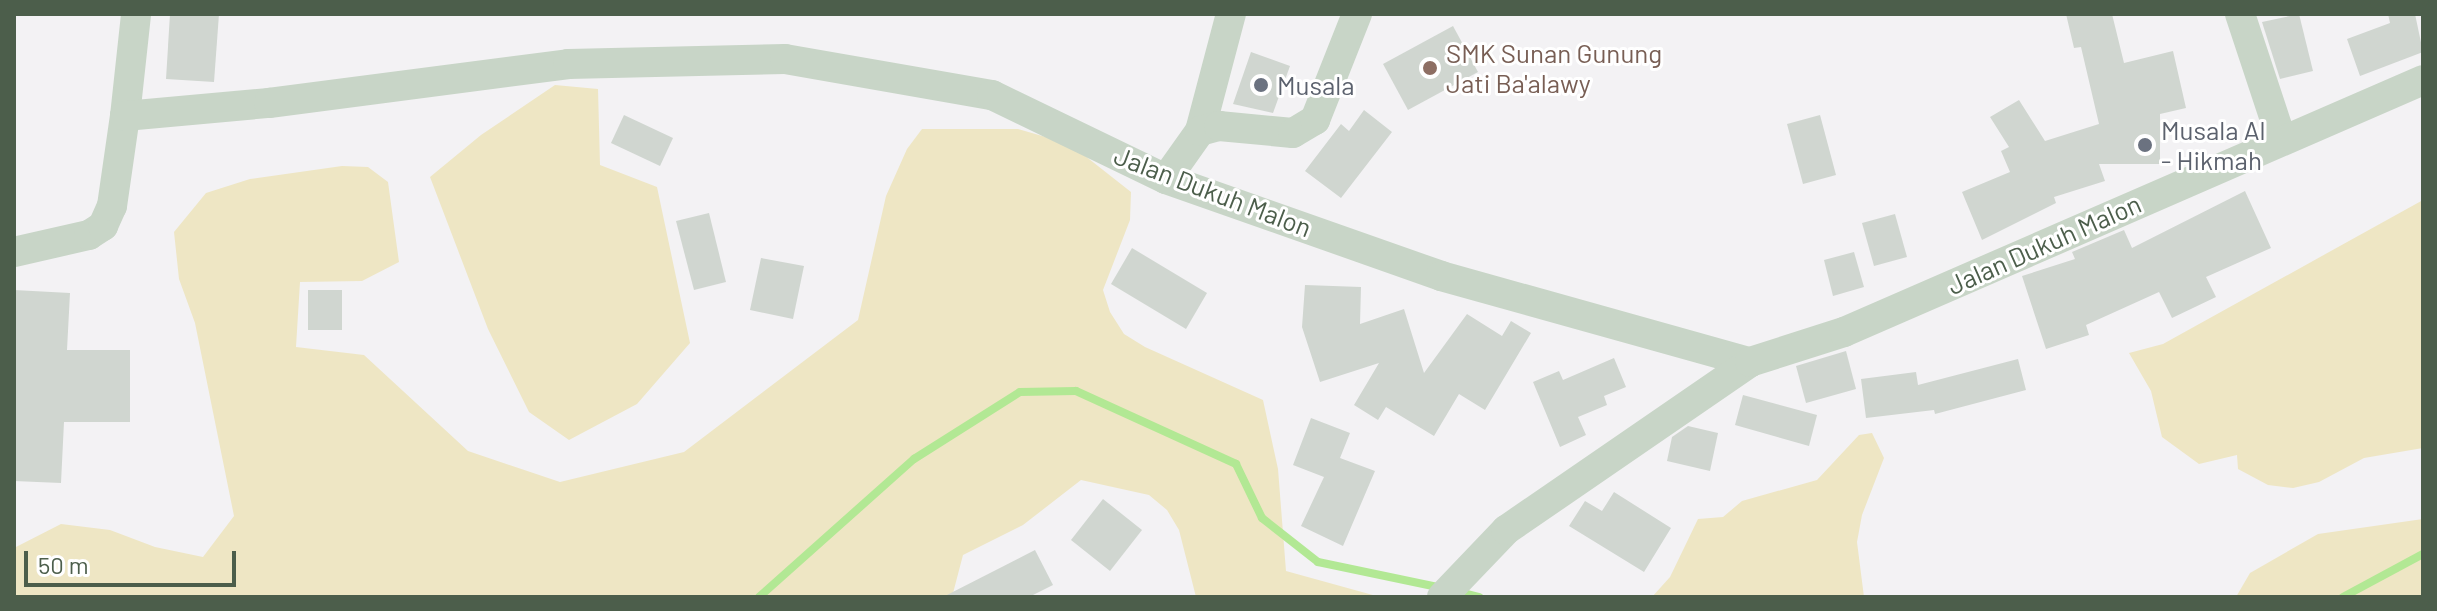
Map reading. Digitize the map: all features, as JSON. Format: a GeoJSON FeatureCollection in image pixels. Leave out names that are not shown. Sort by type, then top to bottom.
{"type":"FeatureCollection","features":[{"type":"Feature","properties":{"kind":"street"},"geometry":{"type":"LineString","coordinates":[[14,252],[89,235],[103,226],[112,206],[136,14]]}},
{"type":"Feature","properties":{"kind":"street"},"geometry":{"type":"LineString","coordinates":[[1166,179],[1200,131],[1231,14]]}},
{"type":"Feature","properties":{"kind":"street"},"geometry":{"type":"LineString","coordinates":[[1200,131],[1219,126],[1293,133],[1315,120],[1357,14]]}},
{"type":"Feature","properties":{"kind":"street"},"geometry":{"type":"LineString","coordinates":[[2240,14],[2281,138]]}},
{"type":"Feature","properties":{"kind":"street","name":"Jalan Dukuh Malon"},"geometry":{"type":"LineString","coordinates":[[125,116],[269,103],[568,64],[672,59],[785,59],[992,95],[1166,179],[1441,276],[1750,362]]}},
{"type":"Feature","properties":{"kind":"street","name":"Jalan Dukuh Malon"},"geometry":{"type":"LineString","coordinates":[[1448,590],[1506,530],[1750,362],[1844,332],[2281,138],[2423,80]]}},
{"type":"Feature","properties":{"kind":"shaded area"},"geometry":{"type":"Polygon","coordinates":[[[555,85],[598,89],[600,165],[657,187],[690,343],[637,404],[569,440],[529,412],[488,329],[430,177],[481,135],[555,85]]]}},
{"type":"Feature","properties":{"kind":"shaded area"},"geometry":{"type":"Polygon","coordinates":[[[922,129],[1018,129],[1070,144],[1131,192],[1130,220],[1103,290],[1110,312],[1124,334],[1145,347],[1263,400],[1278,469],[1286,571],[1380,597],[1196,597],[1179,530],[1167,510],[1149,495],[1081,480],[1023,525],[963,555],[952,597],[14,597],[14,548],[61,524],[110,530],[155,547],[203,557],[234,516],[195,323],[179,279],[174,232],[206,193],[250,179],[342,166],[368,167],[388,182],[399,262],[362,281],[300,282],[296,347],[364,355],[468,451],[560,482],[684,452],[858,320],[886,196],[907,149],[922,129]]]}},
{"type":"Feature","properties":{"kind":"shaded area"},"geometry":{"type":"Polygon","coordinates":[[[2423,200],[2423,448],[2364,458],[2319,482],[2293,488],[2268,485],[2238,469],[2237,455],[2199,464],[2162,437],[2151,391],[2129,353],[2163,344],[2423,200]]]}},
{"type":"Feature","properties":{"kind":"shaded area"},"geometry":{"type":"Polygon","coordinates":[[[1872,433],[1884,458],[1862,515],[1857,542],[1864,597],[1652,597],[1670,577],[1698,519],[1723,517],[1742,501],[1817,480],[1859,435],[1872,433]]]}},
{"type":"Feature","properties":{"kind":"shaded area"},"geometry":{"type":"Polygon","coordinates":[[[2423,519],[2423,597],[2236,597],[2250,573],[2318,534],[2423,519]]]}},
{"type":"Feature","properties":{"kind":"building"},"geometry":{"type":"Polygon","coordinates":[[[170,14],[219,14],[214,82],[166,79],[170,14]]]}},
{"type":"Feature","properties":{"kind":"building"},"geometry":{"type":"Polygon","coordinates":[[[2066,14],[2112,14],[2124,63],[2173,51],[2186,108],[2160,114],[2160,164],[2099,164],[2105,181],[2054,197],[2056,203],[1982,240],[1962,192],[2010,172],[2001,151],[2009,147],[1990,117],[2019,100],[2045,141],[2099,124],[2081,47],[2074,48],[2066,14]]]}},
{"type":"Feature","properties":{"kind":"building"},"geometry":{"type":"Polygon","coordinates":[[[2299,14],[2313,71],[2280,79],[2262,22],[2299,14]]]}},
{"type":"Feature","properties":{"kind":"building"},"geometry":{"type":"Polygon","coordinates":[[[2388,14],[2415,14],[2423,52],[2360,76],[2347,39],[2390,23],[2388,14]]]}},
{"type":"Feature","properties":{"kind":"building","name":"SMK Sunan Gunung Jati Ba'alawy"},"geometry":{"type":"Polygon","coordinates":[[[1453,26],[1478,72],[1408,110],[1383,64],[1453,26]]]}},
{"type":"Feature","properties":{"kind":"building","name":"Musala"},"geometry":{"type":"Polygon","coordinates":[[[1251,52],[1290,66],[1273,113],[1233,104],[1251,52]]]}},
{"type":"Feature","properties":{"kind":"building"},"geometry":{"type":"Polygon","coordinates":[[[1364,110],[1392,132],[1341,198],[1305,171],[1341,124],[1349,131],[1364,110]]]}},
{"type":"Feature","properties":{"kind":"building"},"geometry":{"type":"Polygon","coordinates":[[[624,115],[673,138],[660,166],[611,143],[624,115]]]}},
{"type":"Feature","properties":{"kind":"building"},"geometry":{"type":"Polygon","coordinates":[[[1820,115],[1836,175],[1803,184],[1787,124],[1820,115]]]}},
{"type":"Feature","properties":{"kind":"building"},"geometry":{"type":"Polygon","coordinates":[[[2245,191],[2271,248],[2206,277],[2216,297],[2172,318],[2159,292],[2086,325],[2089,335],[2046,349],[2022,276],[2075,259],[2072,252],[2124,230],[2132,248],[2245,191]]]}},
{"type":"Feature","properties":{"kind":"building"},"geometry":{"type":"Polygon","coordinates":[[[709,213],[726,282],[694,290],[676,221],[709,213]]]}},
{"type":"Feature","properties":{"kind":"building"},"geometry":{"type":"Polygon","coordinates":[[[1895,214],[1907,257],[1874,266],[1862,223],[1895,214]]]}},
{"type":"Feature","properties":{"kind":"building"},"geometry":{"type":"Polygon","coordinates":[[[1132,248],[1207,293],[1186,329],[1111,284],[1132,248]]]}},
{"type":"Feature","properties":{"kind":"building"},"geometry":{"type":"Polygon","coordinates":[[[1854,252],[1864,287],[1833,296],[1824,260],[1854,252]]]}},
{"type":"Feature","properties":{"kind":"building"},"geometry":{"type":"Polygon","coordinates":[[[761,258],[804,266],[793,319],[750,310],[761,258]]]}},
{"type":"Feature","properties":{"kind":"building"},"geometry":{"type":"Polygon","coordinates":[[[1305,285],[1361,287],[1360,324],[1404,309],[1424,373],[1467,314],[1502,336],[1511,321],[1531,333],[1485,410],[1459,394],[1434,436],[1386,407],[1378,420],[1354,405],[1379,363],[1320,382],[1302,327],[1305,285]]]}},
{"type":"Feature","properties":{"kind":"building"},"geometry":{"type":"Polygon","coordinates":[[[14,290],[70,293],[67,350],[130,350],[130,422],[64,422],[61,483],[14,481],[14,290]]]}},
{"type":"Feature","properties":{"kind":"building"},"geometry":{"type":"Polygon","coordinates":[[[308,290],[342,290],[342,330],[308,330],[308,290]]]}},
{"type":"Feature","properties":{"kind":"building"},"geometry":{"type":"Polygon","coordinates":[[[1846,351],[1856,389],[1806,403],[1796,366],[1846,351]]]}},
{"type":"Feature","properties":{"kind":"building"},"geometry":{"type":"Polygon","coordinates":[[[1614,358],[1626,387],[1604,396],[1607,405],[1578,417],[1586,435],[1560,447],[1533,382],[1559,371],[1563,380],[1614,358]]]}},
{"type":"Feature","properties":{"kind":"building"},"geometry":{"type":"Polygon","coordinates":[[[2018,359],[2026,390],[1935,414],[1934,410],[1866,418],[1861,379],[1916,372],[1918,385],[2018,359]]]}},
{"type":"Feature","properties":{"kind":"building"},"geometry":{"type":"Polygon","coordinates":[[[1743,395],[1817,415],[1809,446],[1735,425],[1743,395]]]}},
{"type":"Feature","properties":{"kind":"building"},"geometry":{"type":"Polygon","coordinates":[[[1311,418],[1350,433],[1340,458],[1375,471],[1343,546],[1301,526],[1324,477],[1293,465],[1311,418]]]}},
{"type":"Feature","properties":{"kind":"building"},"geometry":{"type":"Polygon","coordinates":[[[1688,426],[1718,433],[1710,471],[1667,461],[1672,437],[1688,426]]]}},
{"type":"Feature","properties":{"kind":"building"},"geometry":{"type":"Polygon","coordinates":[[[1614,492],[1671,528],[1644,572],[1569,526],[1585,501],[1602,511],[1614,492]]]}},
{"type":"Feature","properties":{"kind":"building"},"geometry":{"type":"Polygon","coordinates":[[[1103,499],[1142,530],[1110,571],[1071,540],[1103,499]]]}},
{"type":"Feature","properties":{"kind":"building"},"geometry":{"type":"Polygon","coordinates":[[[1035,550],[1053,585],[1029,597],[943,597],[1035,550]]]}},
{"type":"Feature","properties":{"kind":"waterway"},"geometry":{"type":"LineString","coordinates":[[759,597],[914,459],[1020,392],[1076,391],[1236,464],[1262,518],[1318,562],[1442,588]]}},
{"type":"Feature","properties":{"kind":"waterway"},"geometry":{"type":"LineString","coordinates":[[2343,597],[2423,554]]}},
{"type":"Feature","properties":{"kind":"waterway"},"geometry":{"type":"LineString","coordinates":[[1459,592],[1479,597]]}},
{"type":"Feature","properties":{"kind":"place","name":"SMK Sunan Gunung Jati Ba'alawy"},"geometry":{"type":"Point","coordinates":[1430,68]}},
{"type":"Feature","properties":{"kind":"place","name":"Musala"},"geometry":{"type":"Point","coordinates":[1261,85]}},
{"type":"Feature","properties":{"kind":"place","name":"Musala Al - Hikmah"},"geometry":{"type":"Point","coordinates":[2145,145]}}]}
